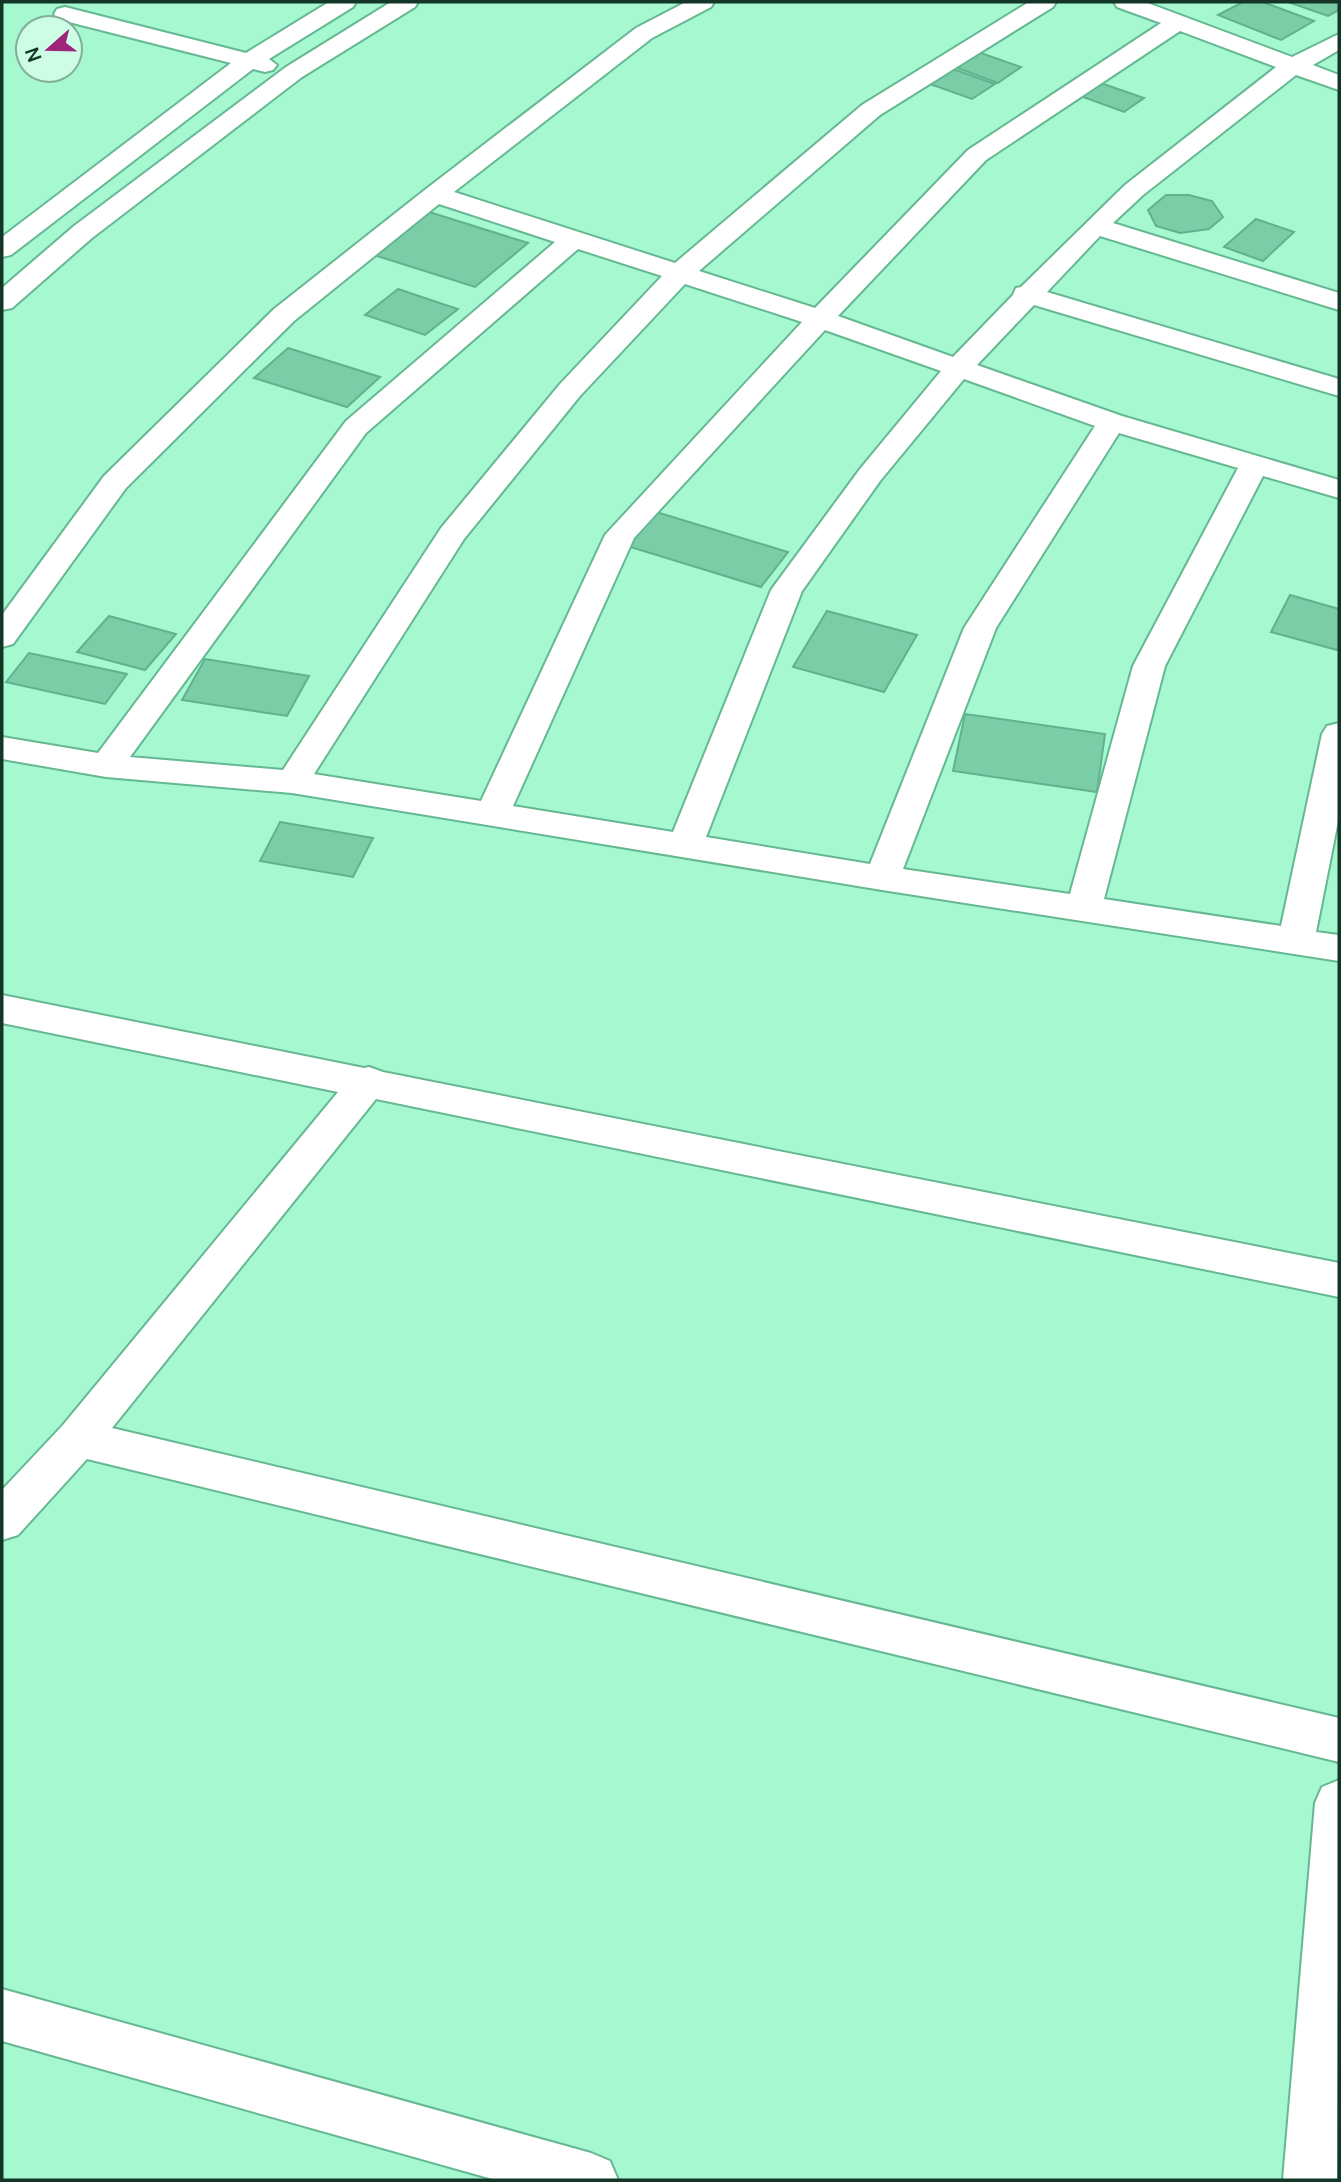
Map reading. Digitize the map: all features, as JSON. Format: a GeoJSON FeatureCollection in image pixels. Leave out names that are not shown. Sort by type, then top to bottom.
{"type":"FeatureCollection","features":[{"type":"Feature","properties":{"kind":"street"},"geometry":{"type":"LineString","coordinates":[[2,249],[249,61],[345,2]]}},
{"type":"Feature","properties":{"kind":"street"},"geometry":{"type":"LineString","coordinates":[[2,302],[83,232],[294,72],[407,2]]}},
{"type":"Feature","properties":{"kind":"street"},"geometry":{"type":"LineString","coordinates":[[2,637],[115,482],[284,315],[435,194],[644,33],[703,2]]}},
{"type":"Feature","properties":{"kind":"street"},"geometry":{"type":"LineString","coordinates":[[292,782],[452,534],[570,390],[679,274],[871,110],[1045,2]]}},
{"type":"Feature","properties":{"kind":"street"},"geometry":{"type":"LineString","coordinates":[[1125,2],[1339,83]]}},
{"type":"Feature","properties":{"kind":"street"},"geometry":{"type":"LineString","coordinates":[[84,19],[294,72]]}},
{"type":"Feature","properties":{"kind":"street"},"geometry":{"type":"LineString","coordinates":[[492,814],[620,535],[820,319],[977,155],[1177,23]]}},
{"type":"Feature","properties":{"kind":"street"},"geometry":{"type":"LineString","coordinates":[[685,846],[787,590],[870,475],[958,368],[1094,226],[1134,190],[1293,66],[1339,41]]}},
{"type":"Feature","properties":{"kind":"street"},"geometry":{"type":"LineString","coordinates":[[435,194],[820,319],[1112,422],[1339,489]]}},
{"type":"Feature","properties":{"kind":"street"},"geometry":{"type":"LineString","coordinates":[[1094,226],[1339,302]]}},
{"type":"Feature","properties":{"kind":"street"},"geometry":{"type":"LineString","coordinates":[[106,766],[356,426],[573,240]]}},
{"type":"Feature","properties":{"kind":"street"},"geometry":{"type":"LineString","coordinates":[[1026,294],[1339,388]]}},
{"type":"Feature","properties":{"kind":"street"},"geometry":{"type":"LineString","coordinates":[[882,878],[980,628],[1112,422]]}},
{"type":"Feature","properties":{"kind":"street"},"geometry":{"type":"LineString","coordinates":[[1084,907],[1149,666],[1255,464]]}},
{"type":"Feature","properties":{"kind":"street"},"geometry":{"type":"LineString","coordinates":[[1296,942],[1339,734]]}},
{"type":"Feature","properties":{"kind":"street"},"geometry":{"type":"LineString","coordinates":[[2,748],[106,766],[292,782],[882,878],[1339,948]]}},
{"type":"Feature","properties":{"kind":"street"},"geometry":{"type":"LineString","coordinates":[[2,1009],[369,1081],[1339,1280]]}},
{"type":"Feature","properties":{"kind":"street"},"geometry":{"type":"LineString","coordinates":[[2,1521],[78,1438],[369,1081]]}},
{"type":"Feature","properties":{"kind":"street"},"geometry":{"type":"LineString","coordinates":[[78,1438],[1339,1740]]}},
{"type":"Feature","properties":{"kind":"street"},"geometry":{"type":"LineString","coordinates":[[1310,2180],[1339,1803]]}},
{"type":"Feature","properties":{"kind":"street"},"geometry":{"type":"LineString","coordinates":[[2,2015],[591,2180]]}},
{"type":"Feature","properties":{"kind":"building"},"geometry":{"type":"Polygon","coordinates":[[[1243,2],[1263,2],[1314,21],[1281,40],[1218,15],[1243,2]]]}},
{"type":"Feature","properties":{"kind":"building"},"geometry":{"type":"Polygon","coordinates":[[[1288,2],[1339,2],[1339,10],[1328,16],[1288,2]]]}},
{"type":"Feature","properties":{"kind":"building"},"geometry":{"type":"Polygon","coordinates":[[[975,51],[1021,67],[998,83],[952,66],[975,51]]]}},
{"type":"Feature","properties":{"kind":"building"},"geometry":{"type":"Polygon","coordinates":[[[950,68],[995,84],[972,99],[927,83],[950,68]]]}},
{"type":"Feature","properties":{"kind":"building"},"geometry":{"type":"Polygon","coordinates":[[[1095,81],[1144,98],[1124,112],[1075,94],[1095,81]]]}},
{"type":"Feature","properties":{"kind":"building"},"geometry":{"type":"Polygon","coordinates":[[[1166,195],[1189,195],[1212,201],[1223,217],[1209,229],[1180,233],[1156,226],[1148,210],[1166,195]]]}},
{"type":"Feature","properties":{"kind":"building"},"geometry":{"type":"Polygon","coordinates":[[[426,211],[528,243],[475,287],[371,254],[426,211]]]}},
{"type":"Feature","properties":{"kind":"building"},"geometry":{"type":"Polygon","coordinates":[[[1256,219],[1294,232],[1263,261],[1224,247],[1256,219]]]}},
{"type":"Feature","properties":{"kind":"building"},"geometry":{"type":"Polygon","coordinates":[[[398,289],[458,309],[425,335],[365,315],[398,289]]]}},
{"type":"Feature","properties":{"kind":"building"},"geometry":{"type":"Polygon","coordinates":[[[288,348],[380,377],[347,407],[254,378],[288,348]]]}},
{"type":"Feature","properties":{"kind":"building"},"geometry":{"type":"Polygon","coordinates":[[[653,511],[788,552],[761,587],[624,545],[653,511]]]}},
{"type":"Feature","properties":{"kind":"building"},"geometry":{"type":"Polygon","coordinates":[[[1290,595],[1339,609],[1337,650],[1271,632],[1290,595]]]}},
{"type":"Feature","properties":{"kind":"building"},"geometry":{"type":"Polygon","coordinates":[[[827,611],[917,635],[884,692],[793,667],[827,611]]]}},
{"type":"Feature","properties":{"kind":"building"},"geometry":{"type":"Polygon","coordinates":[[[109,616],[176,634],[145,670],[77,652],[109,616]]]}},
{"type":"Feature","properties":{"kind":"building"},"geometry":{"type":"Polygon","coordinates":[[[29,653],[127,674],[105,704],[6,682],[29,653]]]}},
{"type":"Feature","properties":{"kind":"building"},"geometry":{"type":"Polygon","coordinates":[[[205,659],[309,676],[287,716],[182,700],[205,659]]]}},
{"type":"Feature","properties":{"kind":"building"},"geometry":{"type":"Polygon","coordinates":[[[965,714],[1105,734],[1097,792],[953,771],[965,714]]]}},
{"type":"Feature","properties":{"kind":"building"},"geometry":{"type":"Polygon","coordinates":[[[280,822],[373,838],[353,877],[260,861],[280,822]]]}}]}
